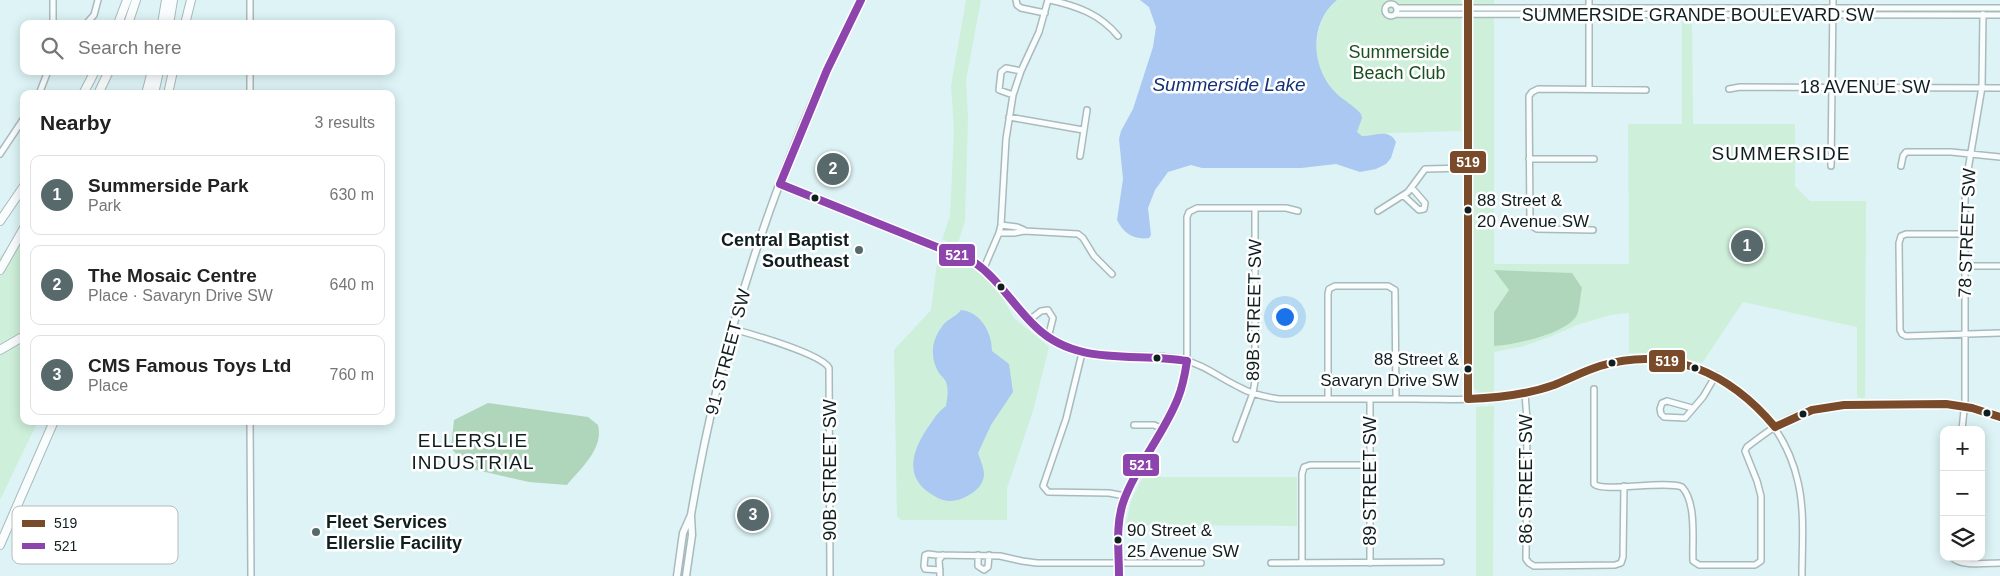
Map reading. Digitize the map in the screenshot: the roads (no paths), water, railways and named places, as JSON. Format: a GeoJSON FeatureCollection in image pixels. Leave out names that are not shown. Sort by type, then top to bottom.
{"type":"FeatureCollection","features":[{"type":"Feature","properties":{"kind":"highway"},"geometry":{"type":"LineString","coordinates":[[119,20],[126,0]]}},
{"type":"Feature","properties":{"kind":"highway"},"geometry":{"type":"LineString","coordinates":[[129,20],[136,0]]}},
{"type":"Feature","properties":{"kind":"highway"},"geometry":{"type":"LineString","coordinates":[[163,20],[166,0]]}},
{"type":"Feature","properties":{"kind":"highway"},"geometry":{"type":"LineString","coordinates":[[170,20],[173,0]]}},
{"type":"Feature","properties":{"kind":"highway"},"geometry":{"type":"LineString","coordinates":[[186,20],[191,0]]}},
{"type":"Feature","properties":{"kind":"highway"},"geometry":{"type":"LineString","coordinates":[[85,90],[93,75]]}},
{"type":"Feature","properties":{"kind":"highway"},"geometry":{"type":"LineString","coordinates":[[100,90],[107,75]]}},
{"type":"Feature","properties":{"kind":"highway"},"geometry":{"type":"LineString","coordinates":[[147,90],[151,75]]}},
{"type":"Feature","properties":{"kind":"highway"},"geometry":{"type":"LineString","coordinates":[[155,90],[158,75]]}},
{"type":"Feature","properties":{"kind":"highway"},"geometry":{"type":"LineString","coordinates":[[169,90],[172,75]]}},
{"type":"Feature","properties":{"kind":"highway"},"geometry":{"type":"LineString","coordinates":[[0,221],[20,192]]}},
{"type":"Feature","properties":{"kind":"highway"},"geometry":{"type":"LineString","coordinates":[[0,270],[20,235]]}},
{"type":"Feature","properties":{"kind":"highway"},"geometry":{"type":"LineString","coordinates":[[0,350],[20,338]]}},
{"type":"Feature","properties":{"kind":"highway"},"geometry":{"type":"LineString","coordinates":[[17,506],[52,425]]}},
{"type":"Feature","properties":{"kind":"highway"},"geometry":{"type":"LineString","coordinates":[[0,545],[12,517]]}},
{"type":"Feature","properties":{"kind":"main road","name":"91 STREET SW"},"geometry":{"type":"LineString","coordinates":[[677,576],[683,533],[691,515],[709,424],[733,329],[753,264],[780,184],[827,70],[861,0]]}},
{"type":"Feature","properties":{"kind":"main road","name":"91 STREET SW"},"geometry":{"type":"LineString","coordinates":[[686,576],[692,535],[691,515]]}},
{"type":"Feature","properties":{"kind":"street"},"geometry":{"type":"LineString","coordinates":[[53,0],[53,20]]}},
{"type":"Feature","properties":{"kind":"street"},"geometry":{"type":"LineString","coordinates":[[90,20],[94,15],[98,0]]}},
{"type":"Feature","properties":{"kind":"street"},"geometry":{"type":"LineString","coordinates":[[250,0],[250,20]]}},
{"type":"Feature","properties":{"kind":"street"},"geometry":{"type":"LineString","coordinates":[[1016,0],[1018,6],[1045,13]]}},
{"type":"Feature","properties":{"kind":"street"},"geometry":{"type":"LineString","coordinates":[[984,268],[1001,225],[1008,117],[1012,95],[1021,71],[1040,32],[1049,0],[1091,13],[1107,24],[1118,36]]}},
{"type":"Feature","properties":{"kind":"street"},"geometry":{"type":"LineString","coordinates":[[1468,0],[1468,399]]}},
{"type":"Feature","properties":{"kind":"street"},"geometry":{"type":"LineString","coordinates":[[1589,0],[1589,89]]}},
{"type":"Feature","properties":{"kind":"street"},"geometry":{"type":"LineString","coordinates":[[1831,166],[1834,0]]}},
{"type":"Feature","properties":{"kind":"street","name":"SUMMERSIDE GRANDE BOULEVARD SW"},"geometry":{"type":"LineString","coordinates":[[1397,11],[1589,8],[2000,8]]}},
{"type":"Feature","properties":{"kind":"street","name":"78 STREET SW"},"geometry":{"type":"LineString","coordinates":[[1962,426],[1965,334],[1965,193],[1982,87],[1983,8]]}},
{"type":"Feature","properties":{"kind":"street","name":"SUMMERSIDE GRANDE BOULEVARD SW"},"geometry":{"type":"LineString","coordinates":[[1468,11],[1589,16],[2000,16]]}},
{"type":"Feature","properties":{"kind":"street"},"geometry":{"type":"LineString","coordinates":[[1012,95],[998,90],[1001,72],[1006,68],[1021,71]]}},
{"type":"Feature","properties":{"kind":"street"},"geometry":{"type":"LineString","coordinates":[[41,90],[46,75]]}},
{"type":"Feature","properties":{"kind":"street"},"geometry":{"type":"LineString","coordinates":[[250,75],[250,90]]}},
{"type":"Feature","properties":{"kind":"street","name":"18 AVENUE SW"},"geometry":{"type":"LineString","coordinates":[[1729,89],[1740,87],[2000,88]]}},
{"type":"Feature","properties":{"kind":"street"},"geometry":{"type":"LineString","coordinates":[[1593,230],[1537,229],[1531,227],[1529,222],[1529,99],[1532,92],[1538,89],[1646,90]]}},
{"type":"Feature","properties":{"kind":"street"},"geometry":{"type":"LineString","coordinates":[[1080,156],[1087,110]]}},
{"type":"Feature","properties":{"kind":"street"},"geometry":{"type":"LineString","coordinates":[[1008,117],[1083,130]]}},
{"type":"Feature","properties":{"kind":"street"},"geometry":{"type":"LineString","coordinates":[[0,154],[20,124]]}},
{"type":"Feature","properties":{"kind":"street"},"geometry":{"type":"LineString","coordinates":[[1901,166],[1902,156],[1906,152],[1951,152],[2000,156]]}},
{"type":"Feature","properties":{"kind":"street"},"geometry":{"type":"LineString","coordinates":[[1529,159],[1594,159]]}},
{"type":"Feature","properties":{"kind":"street"},"geometry":{"type":"LineString","coordinates":[[1378,211],[1404,196],[1427,168],[1468,168]]}},
{"type":"Feature","properties":{"kind":"street"},"geometry":{"type":"LineString","coordinates":[[780,184],[968,258],[984,268],[1002,285],[1028,321],[1061,346],[1103,357],[1165,357],[1187,361],[1210,370],[1239,388],[1279,399],[1468,399],[1502,397],[1525,394],[1555,385],[1598,366],[1627,360],[1651,359],[1676,362],[1716,376],[1750,398],[1775,427],[1791,458],[1800,487],[1802,576]]}},
{"type":"Feature","properties":{"kind":"street"},"geometry":{"type":"LineString","coordinates":[[1404,196],[1418,210],[1424,209],[1425,203],[1412,188]]}},
{"type":"Feature","properties":{"kind":"street","name":"89B STREET SW"},"geometry":{"type":"LineString","coordinates":[[1236,439],[1253,393],[1255,381],[1255,208]]}},
{"type":"Feature","properties":{"kind":"street"},"geometry":{"type":"LineString","coordinates":[[1119,576],[1119,517],[1125,496],[1180,397],[1187,361],[1188,215],[1194,209],[1286,208],[1298,211]]}},
{"type":"Feature","properties":{"kind":"street"},"geometry":{"type":"LineString","coordinates":[[1001,225],[1017,227],[1024,231]]}},
{"type":"Feature","properties":{"kind":"street"},"geometry":{"type":"LineString","coordinates":[[999,233],[1024,231],[1078,234],[1083,238],[1094,256],[1112,274]]}},
{"type":"Feature","properties":{"kind":"street"},"geometry":{"type":"LineString","coordinates":[[1965,234],[1906,234],[1901,236],[1899,243],[1899,328],[1902,334],[1909,336],[2000,333]]}},
{"type":"Feature","properties":{"kind":"street"},"geometry":{"type":"LineString","coordinates":[[1965,266],[2000,266]]}},
{"type":"Feature","properties":{"kind":"street"},"geometry":{"type":"LineString","coordinates":[[1328,399],[1329,289],[1335,286],[1388,286],[1395,290],[1396,399]]}},
{"type":"Feature","properties":{"kind":"street"},"geometry":{"type":"LineString","coordinates":[[1028,321],[1041,311],[1048,310],[1052,318],[1048,338]]}},
{"type":"Feature","properties":{"kind":"street","name":"90B STREET SW"},"geometry":{"type":"LineString","coordinates":[[733,329],[769,340],[821,360],[828,365],[830,371],[830,576]]}},
{"type":"Feature","properties":{"kind":"street"},"geometry":{"type":"LineString","coordinates":[[1082,353],[1066,419],[1044,481],[1044,489],[1048,492],[1109,493],[1125,496]]}},
{"type":"Feature","properties":{"kind":"street"},"geometry":{"type":"LineString","coordinates":[[1692,408],[1666,401],[1662,403],[1660,409],[1664,417],[1684,418],[1703,397],[1716,376]]}},
{"type":"Feature","properties":{"kind":"street"},"geometry":{"type":"LineString","coordinates":[[1594,389],[1594,481],[1596,486],[1600,488],[1677,485],[1682,487],[1693,520],[1694,563],[1699,565],[1755,565],[1760,563],[1762,558],[1761,496],[1745,451],[1747,447],[1775,427],[1801,414],[1833,406],[1931,404],[1964,407],[2000,417]]}},
{"type":"Feature","properties":{"kind":"street","name":"86 STREET SW"},"geometry":{"type":"LineString","coordinates":[[1525,394],[1526,559],[1528,563],[1534,566],[1561,566],[1615,565],[1621,563],[1623,557],[1624,486]]}},
{"type":"Feature","properties":{"kind":"street","name":"89 STREET SW"},"geometry":{"type":"LineString","coordinates":[[1370,399],[1370,563]]}},
{"type":"Feature","properties":{"kind":"street"},"geometry":{"type":"LineString","coordinates":[[250,425],[250,576]]}},
{"type":"Feature","properties":{"kind":"street"},"geometry":{"type":"LineString","coordinates":[[1134,425],[1154,425],[1163,429]]}},
{"type":"Feature","properties":{"kind":"street"},"geometry":{"type":"LineString","coordinates":[[1302,563],[1302,474],[1304,467],[1310,465],[1370,465]]}},
{"type":"Feature","properties":{"kind":"street"},"geometry":{"type":"LineString","coordinates":[[940,570],[925,569],[924,556],[928,554],[989,555],[1027,562],[1201,563]]}},
{"type":"Feature","properties":{"kind":"street"},"geometry":{"type":"LineString","coordinates":[[940,576],[939,560],[943,555]]}},
{"type":"Feature","properties":{"kind":"street"},"geometry":{"type":"LineString","coordinates":[[978,555],[978,566],[984,570],[988,567],[989,555]]}},
{"type":"Feature","properties":{"kind":"street"},"geometry":{"type":"LineString","coordinates":[[1957,561],[1961,563],[2000,563]]}},
{"type":"Feature","properties":{"kind":"street"},"geometry":{"type":"LineString","coordinates":[[1270,563],[1441,562]]}},
{"type":"Feature","properties":{"kind":"water","name":"Summerside Lake"},"geometry":{"type":"Polygon","coordinates":[[[1140,0],[1337,0],[1321,20],[1318,32],[1316,45],[1321,69],[1326,81],[1334,91],[1361,114],[1362,118],[1357,132],[1362,136],[1386,134],[1393,138],[1396,142],[1391,158],[1386,164],[1376,169],[1360,172],[1336,164],[1301,168],[1202,168],[1191,165],[1168,172],[1155,190],[1148,208],[1151,235],[1149,238],[1139,238],[1130,235],[1117,220],[1123,179],[1119,139],[1121,131],[1133,109],[1153,47],[1156,27],[1149,7],[1140,0]]]}},
{"type":"Feature","properties":{"kind":"water"},"geometry":{"type":"Polygon","coordinates":[[[961,310],[974,315],[984,324],[990,337],[992,351],[1009,364],[1013,392],[991,425],[978,453],[984,472],[981,484],[968,496],[950,501],[936,497],[925,490],[918,482],[914,473],[913,463],[915,453],[924,433],[946,406],[947,385],[936,367],[933,356],[935,339],[943,325],[961,310]]]}},
{"type":"Feature","properties":{"kind":"place","name":"The Mosaic Centre"},"geometry":{"type":"Point","coordinates":[833,169]}},
{"type":"Feature","properties":{"kind":"place","name":"88 Street & 20 Avenue SW"},"geometry":{"type":"Point","coordinates":[1468,210]}},
{"type":"Feature","properties":{"kind":"place","name":"Summerside Park"},"geometry":{"type":"Point","coordinates":[1747,246]}},
{"type":"Feature","properties":{"kind":"place","name":"Central Baptist Southeast"},"geometry":{"type":"Point","coordinates":[859,250]}},
{"type":"Feature","properties":{"kind":"place","name":"88 Street & Savaryn Drive SW"},"geometry":{"type":"Point","coordinates":[1468,369]}},
{"type":"Feature","properties":{"kind":"place","name":"CMS Famous Toys Ltd"},"geometry":{"type":"Point","coordinates":[753,515]}},
{"type":"Feature","properties":{"kind":"place","name":"Fleet Services Ellerslie Facility"},"geometry":{"type":"Point","coordinates":[316,532]}},
{"type":"Feature","properties":{"kind":"place","name":"90 Street & 25 Avenue SW"},"geometry":{"type":"Point","coordinates":[1118,540]}},
{"type":"Feature","properties":{"kind":"district","name":"SUMMERSIDE"},"geometry":{"type":"Point","coordinates":[1781,153]}},
{"type":"Feature","properties":{"kind":"district","name":"ELLERSLIE INDUSTRIAL"},"geometry":{"type":"Point","coordinates":[473,451]}},
{"type":"Feature","properties":{"kind":"park label","name":"Summerside Beach Club"},"geometry":{"type":"Point","coordinates":[1399,62]}}]}
